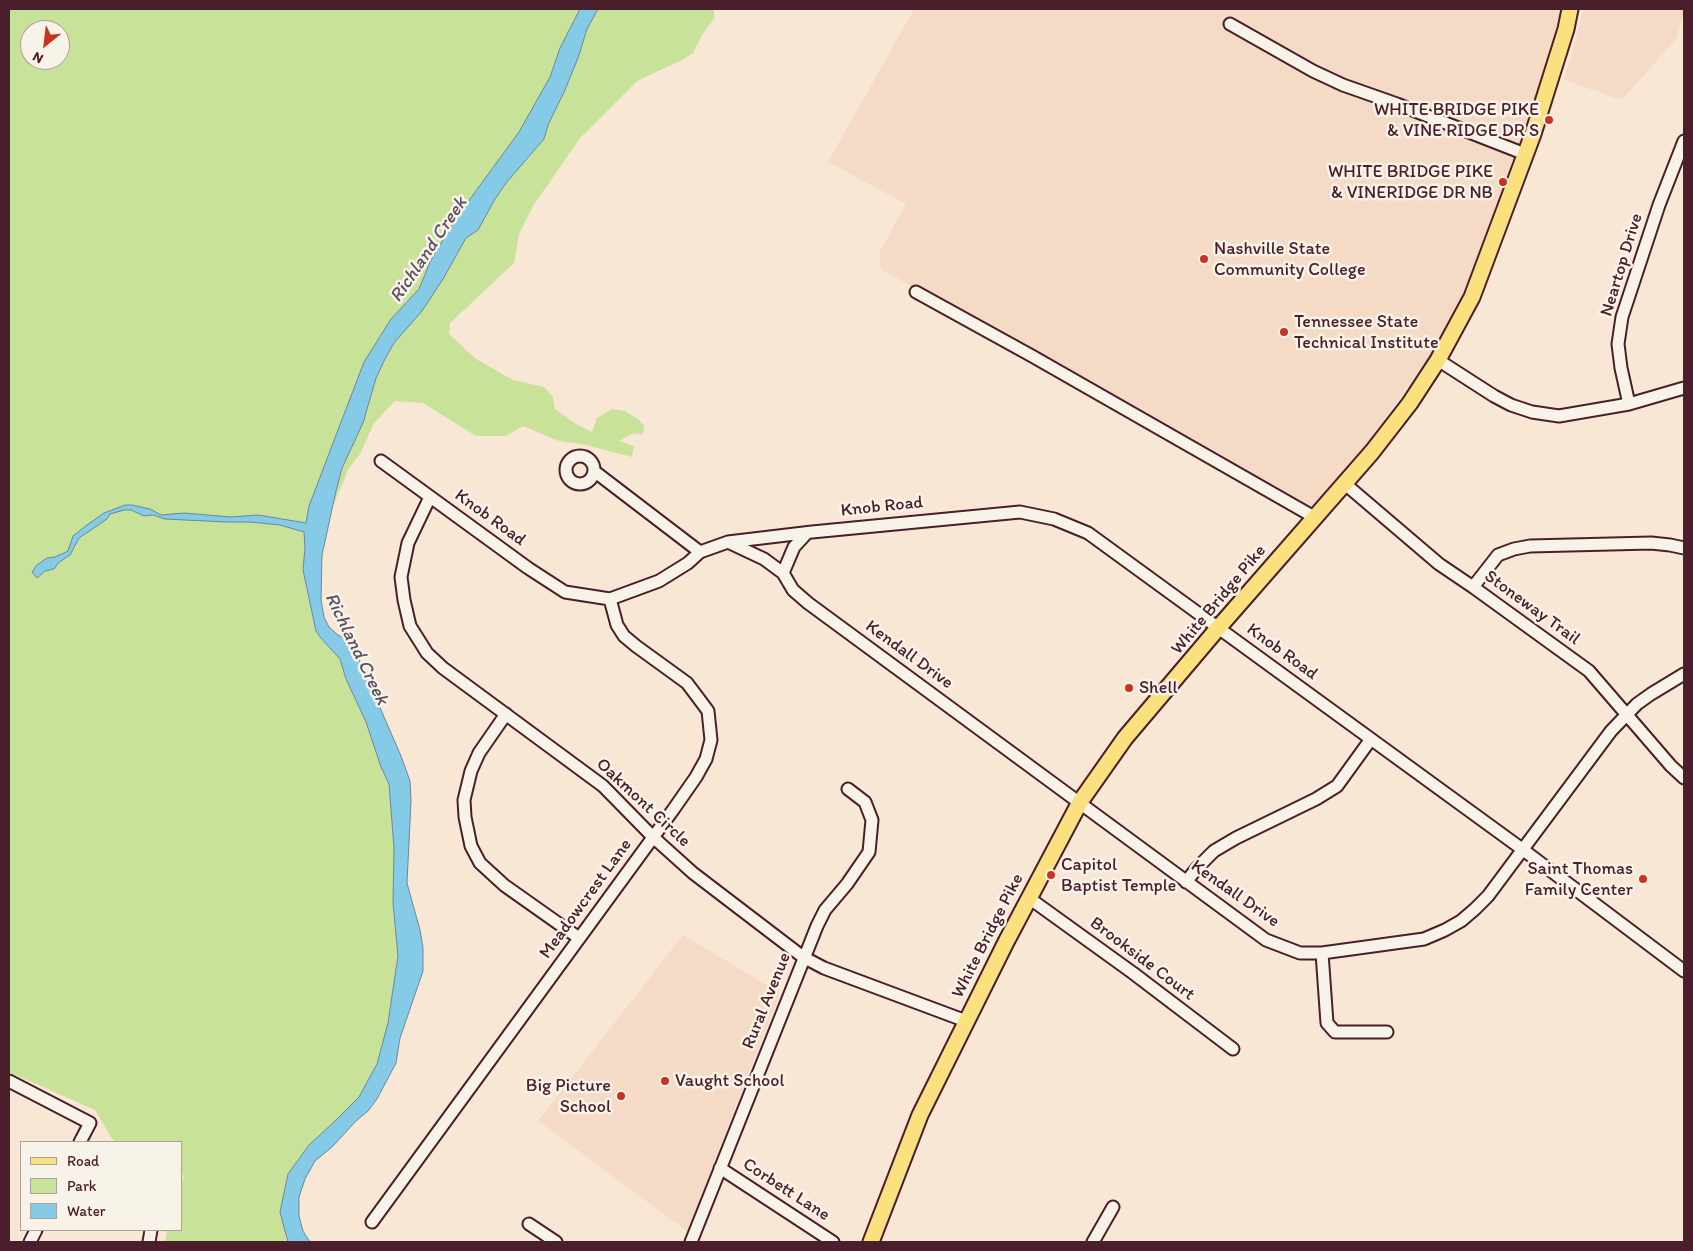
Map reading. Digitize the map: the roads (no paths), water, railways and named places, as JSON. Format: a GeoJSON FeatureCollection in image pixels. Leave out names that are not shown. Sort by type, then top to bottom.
{"type":"FeatureCollection","features":[{"type":"Feature","properties":{"kind":"main road","name":"White Bridge Pike"},"geometry":{"type":"LineString","coordinates":[[871,1242],[920,1115],[1028,898],[1080,802],[1125,738],[1218,627],[1372,452],[1410,403],[1438,360],[1472,296],[1525,154],[1566,29],[1570,9]]}},
{"type":"Feature","properties":{"kind":"street"},"geometry":{"type":"LineString","coordinates":[[1230,24],[1343,85],[1525,154]]}},
{"type":"Feature","properties":{"kind":"street","name":"Neartop Drive"},"geometry":{"type":"LineString","coordinates":[[1629,404],[1618,344],[1622,317],[1659,205],[1684,140]]}},
{"type":"Feature","properties":{"kind":"street"},"geometry":{"type":"LineString","coordinates":[[916,292],[1314,517]]}},
{"type":"Feature","properties":{"kind":"street"},"geometry":{"type":"LineString","coordinates":[[1438,360],[1494,396],[1532,412],[1559,416],[1629,404],[1684,389]]}},
{"type":"Feature","properties":{"kind":"street","name":"Knob Road"},"geometry":{"type":"LineString","coordinates":[[381,461],[528,568],[565,592],[610,599],[659,581],[688,563],[700,552],[728,542],[807,532],[1020,512],[1054,518],[1088,533],[1522,849],[1684,971]]}},
{"type":"Feature","properties":{"kind":"street"},"geometry":{"type":"LineString","coordinates":[[594,471],[700,552]]}},
{"type":"Feature","properties":{"kind":"street","name":"Stoneway Trail"},"geometry":{"type":"LineString","coordinates":[[1344,483],[1439,564],[1589,671],[1671,766],[1684,778]]}},
{"type":"Feature","properties":{"kind":"street","name":"Oakmont Circle"},"geometry":{"type":"LineString","coordinates":[[430,497],[408,543],[402,577],[404,600],[410,626],[427,652],[443,668],[603,786],[653,837],[692,873],[803,957],[824,968],[966,1021]]}},
{"type":"Feature","properties":{"kind":"street"},"geometry":{"type":"LineString","coordinates":[[783,573],[794,547],[807,532]]}},
{"type":"Feature","properties":{"kind":"street","name":"Kendall Drive"},"geometry":{"type":"LineString","coordinates":[[728,542],[764,558],[783,573],[793,590],[808,603],[1266,940],[1300,953],[1322,953],[1424,939],[1445,930],[1475,909],[1488,896],[1611,730],[1651,694],[1684,674]]}},
{"type":"Feature","properties":{"kind":"street"},"geometry":{"type":"LineString","coordinates":[[1473,587],[1498,555],[1514,548],[1651,543],[1684,548]]}},
{"type":"Feature","properties":{"kind":"street","name":"Meadowcrest Lane"},"geometry":{"type":"LineString","coordinates":[[372,1222],[653,837],[696,777],[706,759],[712,740],[708,711],[687,683],[624,636],[617,625],[610,599]]}},
{"type":"Feature","properties":{"kind":"street"},"geometry":{"type":"LineString","coordinates":[[506,714],[479,753],[471,771],[464,800],[466,831],[480,863],[504,885],[579,938]]}},
{"type":"Feature","properties":{"kind":"street"},"geometry":{"type":"LineString","coordinates":[[1186,882],[1214,851],[1236,838],[1316,799],[1337,786],[1371,739]]}},
{"type":"Feature","properties":{"kind":"street","name":"Rural Avenue"},"geometry":{"type":"LineString","coordinates":[[691,1242],[803,957],[825,910],[847,884],[869,852],[872,820],[865,802],[848,789]]}},
{"type":"Feature","properties":{"kind":"street","name":"Brookside Court"},"geometry":{"type":"LineString","coordinates":[[1028,898],[1133,973],[1233,1049]]}},
{"type":"Feature","properties":{"kind":"street"},"geometry":{"type":"LineString","coordinates":[[1322,953],[1327,1023],[1335,1032],[1387,1032]]}},
{"type":"Feature","properties":{"kind":"street"},"geometry":{"type":"LineString","coordinates":[[9,1081],[90,1123],[81,1141]]}},
{"type":"Feature","properties":{"kind":"street","name":"Corbett Lane"},"geometry":{"type":"LineString","coordinates":[[720,1168],[833,1242]]}},
{"type":"Feature","properties":{"kind":"street"},"geometry":{"type":"LineString","coordinates":[[1093,1242],[1113,1207]]}},
{"type":"Feature","properties":{"kind":"street"},"geometry":{"type":"LineString","coordinates":[[529,1224],[556,1242]]}},
{"type":"Feature","properties":{"kind":"water"},"geometry":{"type":"Polygon","coordinates":[[[580,9],[598,9],[587,29],[578,58],[548,125],[544,139],[506,183],[478,230],[466,238],[422,311],[394,343],[376,378],[363,423],[342,468],[336,491],[322,555],[321,600],[324,617],[329,627],[338,635],[348,640],[355,650],[410,781],[411,801],[407,883],[420,930],[423,948],[423,971],[400,1038],[396,1063],[377,1099],[368,1111],[332,1147],[315,1161],[305,1179],[299,1197],[299,1216],[303,1231],[310,1242],[288,1242],[280,1212],[288,1174],[309,1145],[359,1097],[377,1064],[388,1023],[398,956],[393,903],[394,848],[389,784],[381,767],[366,722],[346,679],[340,659],[316,631],[303,570],[304,532],[280,525],[165,519],[153,515],[144,516],[131,510],[124,510],[110,514],[107,519],[79,538],[70,555],[58,563],[54,569],[45,571],[37,578],[32,572],[37,565],[47,558],[55,557],[68,551],[73,536],[87,525],[104,513],[125,505],[150,509],[161,515],[184,513],[231,517],[258,515],[306,523],[309,506],[364,362],[391,319],[419,289],[430,262],[454,221],[519,132],[550,77],[560,48],[580,9]]]}},
{"type":"Feature","properties":{"kind":"place","name":"WHITE BRIDGE PIKE & VINE RIDGE DR S"},"geometry":{"type":"Point","coordinates":[1549,120]}},
{"type":"Feature","properties":{"kind":"place","name":"WHITE BRIDGE PIKE & VINERIDGE DR NB"},"geometry":{"type":"Point","coordinates":[1503,182]}},
{"type":"Feature","properties":{"kind":"place","name":"Nashville State Community College"},"geometry":{"type":"Point","coordinates":[1204,259]}},
{"type":"Feature","properties":{"kind":"place","name":"Tennessee State Technical Institute"},"geometry":{"type":"Point","coordinates":[1284,332]}},
{"type":"Feature","properties":{"kind":"place","name":"Shell"},"geometry":{"type":"Point","coordinates":[1129,688]}},
{"type":"Feature","properties":{"kind":"place","name":"Capitol Baptist Temple"},"geometry":{"type":"Point","coordinates":[1051,875]}},
{"type":"Feature","properties":{"kind":"place","name":"Saint Thomas Family Center"},"geometry":{"type":"Point","coordinates":[1643,879]}},
{"type":"Feature","properties":{"kind":"place","name":"Vaught School"},"geometry":{"type":"Point","coordinates":[665,1081]}},
{"type":"Feature","properties":{"kind":"place","name":"Big Picture School"},"geometry":{"type":"Point","coordinates":[621,1096]}},
{"type":"Feature","properties":{"kind":"water label","name":"Richland Creek"},"geometry":{"type":"Point","coordinates":[429,250]}},
{"type":"Feature","properties":{"kind":"water label","name":"Richland Creek"},"geometry":{"type":"Point","coordinates":[356,649]}}]}
